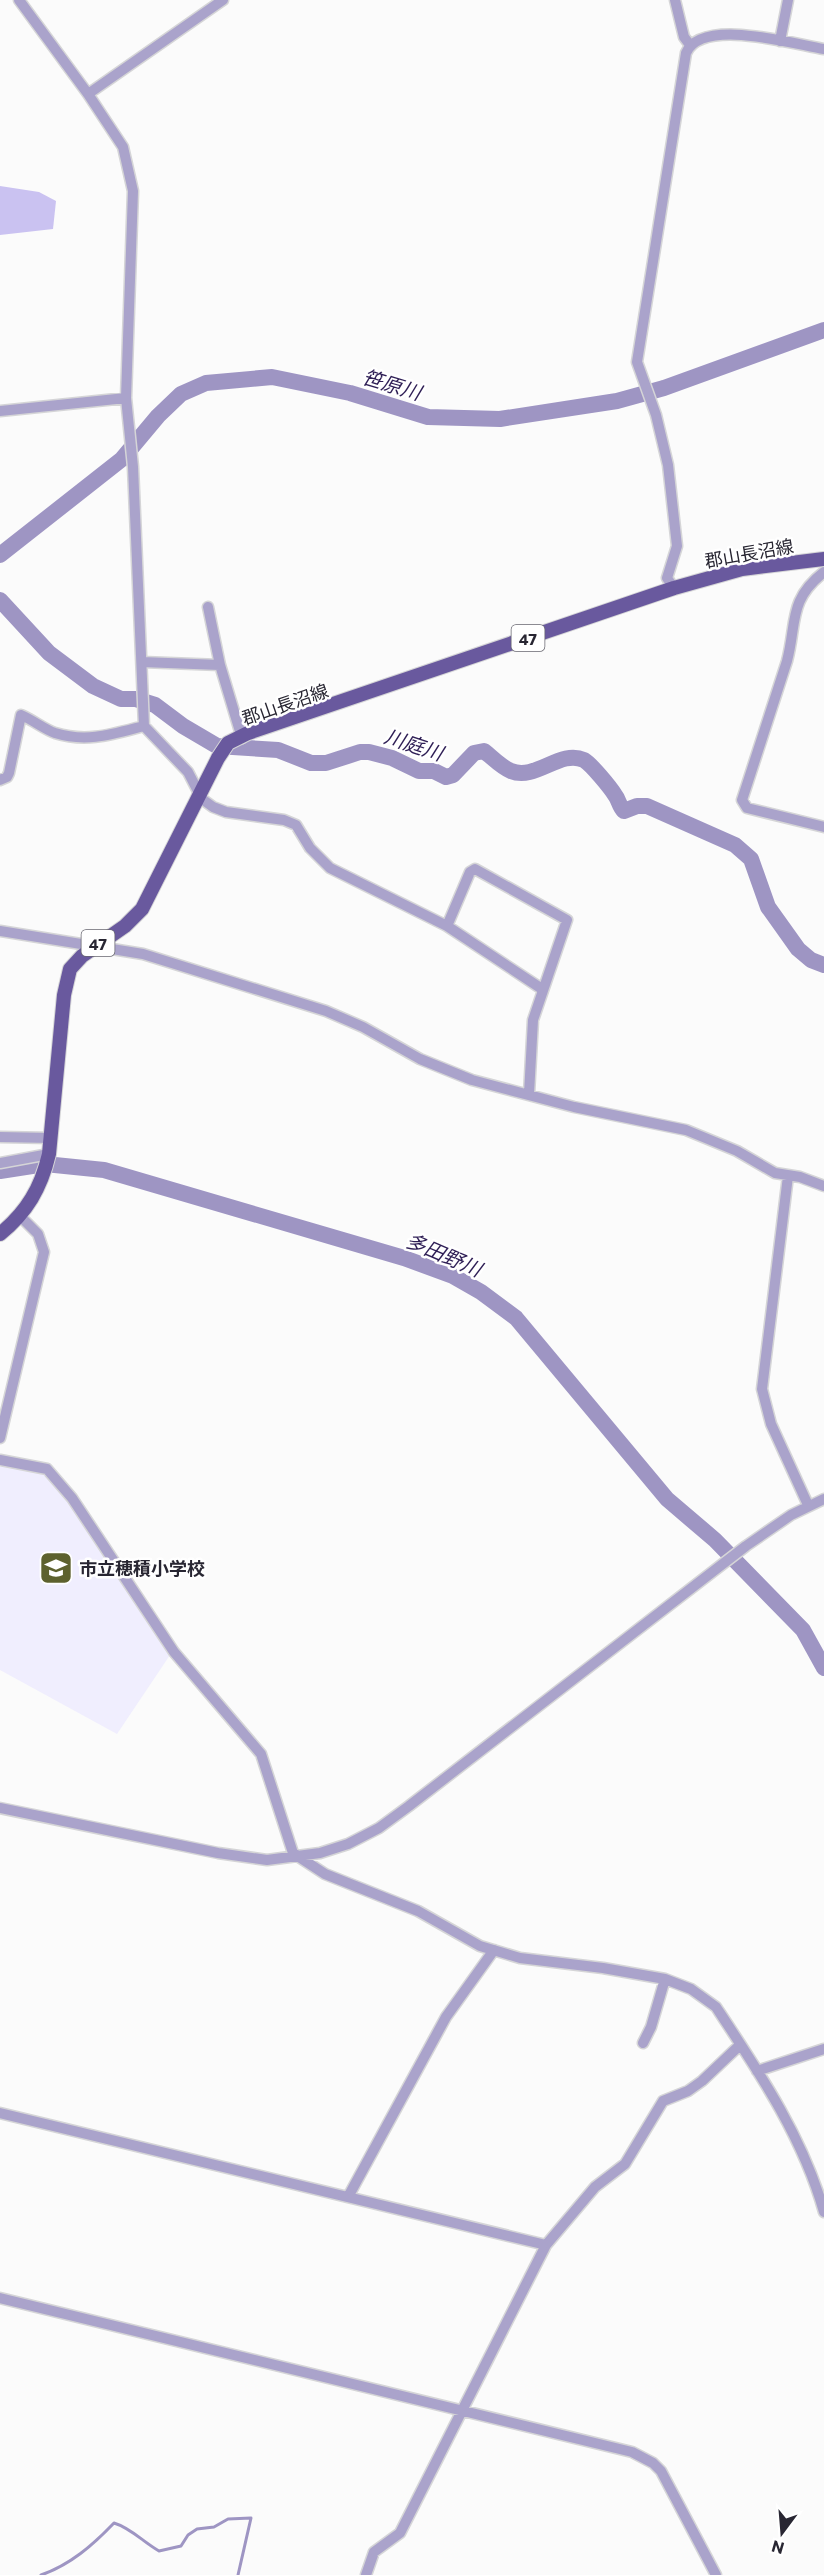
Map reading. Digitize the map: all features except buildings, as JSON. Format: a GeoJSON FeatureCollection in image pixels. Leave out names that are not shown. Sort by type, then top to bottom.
{"type":"FeatureCollection","features":[{"type":"Feature","properties":{"kind":"main road","name":"郡山長沼線"},"geometry":{"type":"LineString","coordinates":[[0,1234],[21,1217],[45,1170],[51,1138],[64,995],[70,969],[96,945],[125,926],[142,909],[199,793],[228,743],[674,588],[742,570],[824,559]]}},
{"type":"Feature","properties":{"kind":"street"},"geometry":{"type":"LineString","coordinates":[[19,0],[88,94],[123,147],[133,191],[126,398],[133,467],[144,721],[188,772],[202,799],[219,811],[284,820],[296,825],[310,848],[330,868],[447,926],[542,989]]}},
{"type":"Feature","properties":{"kind":"street"},"geometry":{"type":"LineString","coordinates":[[88,94],[223,0]]}},
{"type":"Feature","properties":{"kind":"street"},"geometry":{"type":"LineString","coordinates":[[675,0],[684,37],[690,45]]}},
{"type":"Feature","properties":{"kind":"street"},"geometry":{"type":"LineString","coordinates":[[780,41],[788,0]]}},
{"type":"Feature","properties":{"kind":"street"},"geometry":{"type":"LineString","coordinates":[[690,45],[724,33],[824,49]]}},
{"type":"Feature","properties":{"kind":"street"},"geometry":{"type":"LineString","coordinates":[[674,588],[667,578],[677,552],[677,534],[668,465],[654,410],[641,379],[637,362],[684,63],[690,45]]}},
{"type":"Feature","properties":{"kind":"street"},"geometry":{"type":"LineString","coordinates":[[0,411],[126,398]]}},
{"type":"Feature","properties":{"kind":"street"},"geometry":{"type":"LineString","coordinates":[[824,572],[809,583],[792,620],[792,643],[742,800],[747,808],[824,826]]}},
{"type":"Feature","properties":{"kind":"street"},"geometry":{"type":"LineString","coordinates":[[208,607],[240,739]]}},
{"type":"Feature","properties":{"kind":"street"},"geometry":{"type":"LineString","coordinates":[[142,662],[220,664]]}},
{"type":"Feature","properties":{"kind":"street"},"geometry":{"type":"LineString","coordinates":[[0,780],[7,777],[9,772],[21,715],[52,732],[91,739],[144,721]]}},
{"type":"Feature","properties":{"kind":"street"},"geometry":{"type":"LineString","coordinates":[[447,926],[470,872],[475,870],[567,920],[533,1020],[529,1094]]}},
{"type":"Feature","properties":{"kind":"street"},"geometry":{"type":"LineString","coordinates":[[0,931],[143,954],[326,1011],[452,1073],[574,1107],[686,1130],[715,1140],[768,1170],[800,1177],[824,1186]]}},
{"type":"Feature","properties":{"kind":"street"},"geometry":{"type":"LineString","coordinates":[[0,1137],[51,1138]]}},
{"type":"Feature","properties":{"kind":"street"},"geometry":{"type":"LineString","coordinates":[[0,1163],[49,1154]]}},
{"type":"Feature","properties":{"kind":"street"},"geometry":{"type":"LineString","coordinates":[[788,1176],[762,1389],[771,1424],[808,1505]]}},
{"type":"Feature","properties":{"kind":"street"},"geometry":{"type":"LineString","coordinates":[[0,1438],[44,1252],[39,1234],[21,1217]]}},
{"type":"Feature","properties":{"kind":"street"},"geometry":{"type":"LineString","coordinates":[[0,1460],[32,1464],[46,1469],[72,1498],[174,1652],[261,1754],[272,1783],[289,1847],[298,1856],[325,1874],[418,1911],[461,1936],[494,1950],[536,1960],[603,1968],[665,1979],[691,1989],[711,2003],[791,2127],[815,2181],[824,2212]]}},
{"type":"Feature","properties":{"kind":"street"},"geometry":{"type":"LineString","coordinates":[[0,1808],[240,1857],[267,1860],[338,1848],[379,1828],[704,1581],[746,1546],[808,1505],[824,1498]]}},
{"type":"Feature","properties":{"kind":"street"},"geometry":{"type":"LineString","coordinates":[[348,2197],[446,2017],[494,1950]]}},
{"type":"Feature","properties":{"kind":"street"},"geometry":{"type":"LineString","coordinates":[[643,2043],[651,2027],[665,1979]]}},
{"type":"Feature","properties":{"kind":"street"},"geometry":{"type":"LineString","coordinates":[[366,2575],[374,2552],[400,2533],[546,2245],[596,2187],[625,2164],[663,2101],[688,2091],[702,2081],[740,2045]]}},
{"type":"Feature","properties":{"kind":"street"},"geometry":{"type":"LineString","coordinates":[[757,2071],[824,2049]]}},
{"type":"Feature","properties":{"kind":"street"},"geometry":{"type":"LineString","coordinates":[[0,2113],[546,2245]]}},
{"type":"Feature","properties":{"kind":"street"},"geometry":{"type":"LineString","coordinates":[[0,2298],[632,2452],[653,2463],[661,2471],[716,2575]]}},
{"type":"Feature","properties":{"kind":"shaded area"},"geometry":{"type":"Polygon","coordinates":[[[0,186],[39,192],[56,201],[53,229],[0,235],[0,186]]]}},
{"type":"Feature","properties":{"kind":"shaded area","name":"市立穂積小学校"},"geometry":{"type":"Polygon","coordinates":[[[3,1465],[45,1473],[55,1481],[170,1655],[117,1734],[0,1670],[0,1467],[3,1465]]]}},
{"type":"Feature","properties":{"kind":"waterway","name":"笹原川"},"geometry":{"type":"LineString","coordinates":[[0,555],[122,459],[158,416],[181,394],[206,383],[272,377],[350,393],[428,417],[500,419],[617,401],[664,388],[824,330]]}},
{"type":"Feature","properties":{"kind":"waterway","name":"川庭川"},"geometry":{"type":"LineString","coordinates":[[0,600],[49,653],[93,686],[121,699],[136,699],[155,705],[183,726],[217,746],[278,750],[311,763],[326,763],[360,752],[369,752],[392,758],[419,771],[434,771],[446,777],[453,775],[474,753],[484,751],[507,769],[520,773],[530,772],[566,758],[584,760],[609,787],[624,811],[637,806],[647,806],[735,845],[751,859],[768,907],[798,949],[811,960],[824,965]]}},
{"type":"Feature","properties":{"kind":"waterway","name":"多田野川"},"geometry":{"type":"LineString","coordinates":[[0,1171],[45,1164],[104,1170],[404,1258],[453,1276],[481,1292],[516,1318],[667,1499],[715,1540],[803,1630],[824,1668]]}},
{"type":"Feature","properties":{"kind":"waterway"},"geometry":{"type":"LineString","coordinates":[[41,2575],[62,2566],[80,2554],[114,2523],[126,2528],[159,2551],[181,2546],[188,2535],[197,2529],[214,2527],[228,2519],[251,2518],[238,2575]]}},
{"type":"Feature","properties":{"kind":"place","name":"市立穂積小学校"},"geometry":{"type":"Point","coordinates":[56,1568]}}]}
